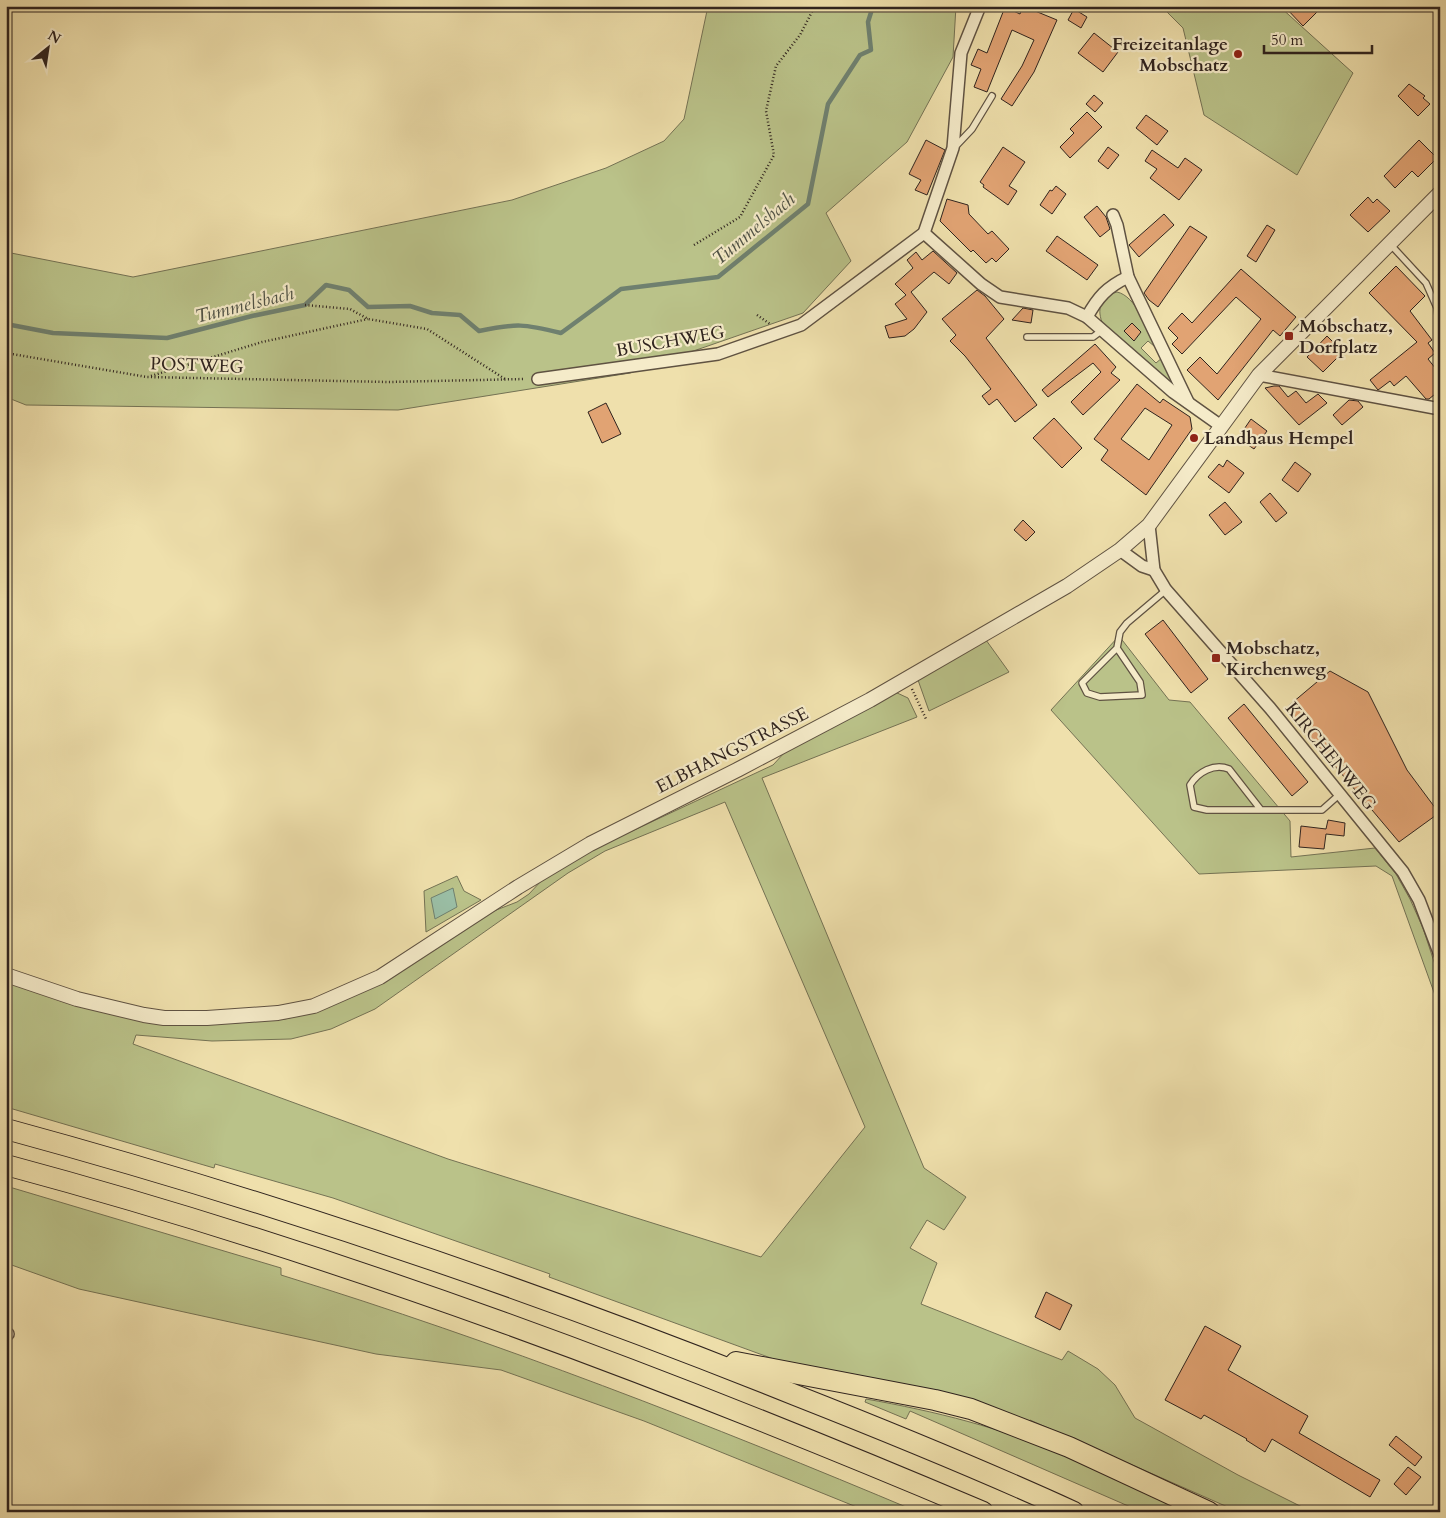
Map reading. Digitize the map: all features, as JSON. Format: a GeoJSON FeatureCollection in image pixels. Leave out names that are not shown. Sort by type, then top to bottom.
{"type":"FeatureCollection","features":[{"type":"Feature","properties":{"kind":"highway"},"geometry":{"type":"LineString","coordinates":[[6,1129],[174,1176],[317,1220],[492,1279],[692,1354],[910,1441],[1074,1512]]}},
{"type":"Feature","properties":{"kind":"highway"},"geometry":{"type":"LineString","coordinates":[[6,1165],[182,1216],[478,1312],[647,1374],[983,1512]]}},
{"type":"Feature","properties":{"kind":"highway"},"geometry":{"type":"LineString","coordinates":[[692,1354],[934,1400],[971,1410],[1069,1446],[1209,1512]]}},
{"type":"Feature","properties":{"kind":"street"},"geometry":{"type":"LineString","coordinates":[[980,6],[961,53],[953,148],[924,233],[982,284],[1000,297],[1068,308],[1087,317],[1172,392],[1221,426]]}},
{"type":"Feature","properties":{"kind":"street","name":"ELBHANGSTRASSE"},"geometry":{"type":"LineString","coordinates":[[6,975],[77,999],[164,1018],[234,1018],[278,1013],[314,1006],[355,990],[380,977],[518,887],[590,844],[739,769],[908,679],[1067,586],[1120,550],[1149,524],[1187,476],[1221,426],[1259,376],[1440,193]]}},
{"type":"Feature","properties":{"kind":"street"},"geometry":{"type":"LineString","coordinates":[[1113,215],[1117,225],[1128,277],[1188,402]]}},
{"type":"Feature","properties":{"kind":"street","name":"BUSCHWEG"},"geometry":{"type":"LineString","coordinates":[[538,379],[718,354],[801,325],[924,233]]}},
{"type":"Feature","properties":{"kind":"street"},"geometry":{"type":"LineString","coordinates":[[1087,317],[1099,296],[1107,288],[1128,277]]}},
{"type":"Feature","properties":{"kind":"street"},"geometry":{"type":"LineString","coordinates":[[1259,376],[1440,409]]}},
{"type":"Feature","properties":{"kind":"street","name":"KIRCHENWEG"},"geometry":{"type":"LineString","coordinates":[[1149,524],[1154,570],[1166,590],[1270,708],[1412,887],[1440,955]]}},
{"type":"Feature","properties":{"kind":"street"},"geometry":{"type":"LineString","coordinates":[[1120,550],[1142,566],[1154,570]]}},
{"type":"Feature","properties":{"kind":"lane"},"geometry":{"type":"LineString","coordinates":[[953,148],[972,129],[992,96]]}},
{"type":"Feature","properties":{"kind":"lane"},"geometry":{"type":"LineString","coordinates":[[1390,243],[1426,283],[1437,308],[1440,330]]}},
{"type":"Feature","properties":{"kind":"lane"},"geometry":{"type":"LineString","coordinates":[[1027,337],[1093,337],[1101,331]]}},
{"type":"Feature","properties":{"kind":"lane"},"geometry":{"type":"LineString","coordinates":[[1117,648],[1140,682],[1142,695],[1100,697],[1087,693],[1082,683],[1117,648],[1120,632],[1127,623],[1166,590]]}},
{"type":"Feature","properties":{"kind":"lane"},"geometry":{"type":"LineString","coordinates":[[1261,810],[1229,769],[1221,766],[1215,766],[1195,776],[1190,785],[1194,807],[1207,810],[1261,810],[1322,810],[1340,794]]}},
{"type":"Feature","properties":{"kind":"path"},"geometry":{"type":"LineString","coordinates":[[694,244],[740,217],[774,155],[766,111],[776,66],[800,35],[815,6]]}},
{"type":"Feature","properties":{"kind":"path"},"geometry":{"type":"LineString","coordinates":[[305,305],[350,309],[368,319],[427,330],[506,380],[538,379]]}},
{"type":"Feature","properties":{"kind":"path"},"geometry":{"type":"LineString","coordinates":[[757,315],[769,322]]}},
{"type":"Feature","properties":{"kind":"path"},"geometry":{"type":"LineString","coordinates":[[147,377],[262,342],[368,319]]}},
{"type":"Feature","properties":{"kind":"path","name":"POSTWEG"},"geometry":{"type":"LineString","coordinates":[[6,353],[147,377],[388,382],[506,380]]}},
{"type":"Feature","properties":{"kind":"path"},"geometry":{"type":"LineString","coordinates":[[908,679],[926,719]]}},
{"type":"Feature","properties":{"kind":"shaded area"},"geometry":{"type":"Polygon","coordinates":[[[708,6],[956,6],[953,57],[907,142],[826,213],[851,261],[803,313],[630,373],[398,410],[26,405],[6,397],[6,252],[133,277],[512,200],[606,168],[664,141],[684,119],[708,6]]]}},
{"type":"Feature","properties":{"kind":"shaded area"},"geometry":{"type":"Polygon","coordinates":[[[1165,6],[1279,6],[1353,73],[1297,175],[1204,115],[1183,28],[1163,8],[1165,6]]]}},
{"type":"Feature","properties":{"kind":"shaded area"},"geometry":{"type":"Polygon","coordinates":[[[1117,292],[1124,295],[1135,306],[1156,345],[1154,346],[1148,341],[1141,348],[1156,363],[1163,357],[1177,387],[1105,328],[1100,317],[1100,306],[1106,298],[1117,292]]]}},
{"type":"Feature","properties":{"kind":"shaded area"},"geometry":{"type":"Polygon","coordinates":[[[1119,636],[1169,700],[1190,702],[1290,821],[1291,857],[1375,848],[1396,874],[1423,928],[1440,980],[1440,1009],[1392,876],[1376,866],[1199,874],[1051,710],[1119,636]]]}},
{"type":"Feature","properties":{"kind":"shaded area"},"geometry":{"type":"Polygon","coordinates":[[[986,640],[1009,672],[929,711],[918,680],[986,640]]]}},
{"type":"Feature","properties":{"kind":"shaded area"},"geometry":{"type":"Polygon","coordinates":[[[895,692],[908,698],[917,717],[762,778],[924,1168],[966,1197],[944,1230],[927,1220],[910,1248],[937,1263],[921,1304],[1062,1360],[1068,1351],[1098,1369],[1115,1385],[1135,1418],[1238,1475],[1312,1512],[1239,1512],[1030,1420],[1029,1422],[779,1361],[549,1277],[550,1274],[333,1198],[215,1164],[214,1168],[6,1107],[6,980],[77,1006],[235,1023],[285,1019],[320,1010],[383,983],[491,912],[517,902],[529,894],[542,880],[600,846],[773,765],[785,752],[895,692]],[[725,802],[605,851],[568,873],[375,1009],[331,1029],[291,1039],[212,1041],[136,1035],[133,1044],[448,1159],[761,1257],[865,1127],[725,802]]]}},
{"type":"Feature","properties":{"kind":"shaded area"},"geometry":{"type":"Polygon","coordinates":[[[457,876],[464,891],[481,900],[426,932],[424,891],[457,876]]]}},
{"type":"Feature","properties":{"kind":"shaded area"},"geometry":{"type":"Polygon","coordinates":[[[453,888],[457,907],[435,919],[431,898],[453,888]]]}},
{"type":"Feature","properties":{"kind":"shaded area"},"geometry":{"type":"Polygon","coordinates":[[[6,1186],[281,1268],[281,1275],[523,1356],[761,1447],[918,1512],[869,1512],[644,1421],[501,1370],[376,1354],[79,1289],[6,1263],[6,1186]]]}},
{"type":"Feature","properties":{"kind":"shaded area"},"geometry":{"type":"Polygon","coordinates":[[[866,1399],[968,1421],[1018,1437],[1113,1476],[1189,1512],[1142,1512],[910,1411],[906,1419],[865,1402],[866,1399]]]}},
{"type":"Feature","properties":{"kind":"building"},"geometry":{"type":"Polygon","coordinates":[[[1023,6],[1057,20],[1034,72],[1012,106],[1001,99],[1022,66],[1034,40],[1012,30],[987,92],[974,87],[981,69],[971,65],[978,49],[987,53],[1005,7],[1020,14],[1023,6]]]}},
{"type":"Feature","properties":{"kind":"building"},"geometry":{"type":"Polygon","coordinates":[[[1284,6],[1323,6],[1303,26],[1284,6]]]}},
{"type":"Feature","properties":{"kind":"building"},"geometry":{"type":"Polygon","coordinates":[[[1074,9],[1087,17],[1081,28],[1068,20],[1074,9]]]}},
{"type":"Feature","properties":{"kind":"building"},"geometry":{"type":"Polygon","coordinates":[[[1094,33],[1118,52],[1103,72],[1078,53],[1094,33]]]}},
{"type":"Feature","properties":{"kind":"building"},"geometry":{"type":"Polygon","coordinates":[[[1409,84],[1425,96],[1423,98],[1430,104],[1418,116],[1398,96],[1409,84]]]}},
{"type":"Feature","properties":{"kind":"building"},"geometry":{"type":"Polygon","coordinates":[[[1094,95],[1103,103],[1095,112],[1086,104],[1094,95]]]}},
{"type":"Feature","properties":{"kind":"building"},"geometry":{"type":"Polygon","coordinates":[[[1087,112],[1102,127],[1070,158],[1060,147],[1074,133],[1070,129],[1087,112]]]}},
{"type":"Feature","properties":{"kind":"building"},"geometry":{"type":"Polygon","coordinates":[[[1146,115],[1168,131],[1157,145],[1136,128],[1146,115]]]}},
{"type":"Feature","properties":{"kind":"building"},"geometry":{"type":"Polygon","coordinates":[[[926,140],[945,150],[927,195],[915,190],[921,180],[909,174],[926,140]]]}},
{"type":"Feature","properties":{"kind":"building"},"geometry":{"type":"Polygon","coordinates":[[[1419,140],[1437,158],[1418,177],[1412,171],[1395,188],[1384,176],[1419,140]]]}},
{"type":"Feature","properties":{"kind":"building"},"geometry":{"type":"Polygon","coordinates":[[[1003,147],[1025,162],[1009,186],[1017,191],[1008,205],[983,187],[984,185],[980,182],[1003,147]]]}},
{"type":"Feature","properties":{"kind":"building"},"geometry":{"type":"Polygon","coordinates":[[[1108,147],[1119,155],[1108,169],[1098,161],[1108,147]]]}},
{"type":"Feature","properties":{"kind":"building"},"geometry":{"type":"Polygon","coordinates":[[[1152,150],[1178,168],[1185,158],[1202,170],[1179,200],[1150,178],[1157,169],[1145,161],[1152,150]]]}},
{"type":"Feature","properties":{"kind":"building"},"geometry":{"type":"Polygon","coordinates":[[[1056,186],[1066,194],[1052,214],[1040,205],[1050,190],[1052,191],[1056,186]]]}},
{"type":"Feature","properties":{"kind":"building"},"geometry":{"type":"Polygon","coordinates":[[[1368,197],[1373,203],[1377,199],[1390,211],[1368,232],[1350,215],[1368,197]]]}},
{"type":"Feature","properties":{"kind":"building"},"geometry":{"type":"Polygon","coordinates":[[[947,199],[968,205],[969,214],[988,234],[992,231],[1009,249],[996,262],[992,258],[986,263],[973,250],[971,252],[940,221],[947,199]]]}},
{"type":"Feature","properties":{"kind":"building"},"geometry":{"type":"Polygon","coordinates":[[[1097,206],[1106,217],[1110,229],[1100,237],[1084,217],[1097,206]]]}},
{"type":"Feature","properties":{"kind":"building"},"geometry":{"type":"Polygon","coordinates":[[[1164,214],[1174,225],[1139,257],[1129,245],[1164,214]]]}},
{"type":"Feature","properties":{"kind":"building"},"geometry":{"type":"Polygon","coordinates":[[[1267,225],[1275,230],[1256,262],[1247,256],[1267,225]]]}},
{"type":"Feature","properties":{"kind":"building"},"geometry":{"type":"Polygon","coordinates":[[[1190,226],[1207,237],[1158,307],[1144,293],[1190,226]]]}},
{"type":"Feature","properties":{"kind":"building"},"geometry":{"type":"Polygon","coordinates":[[[1057,236],[1098,265],[1087,280],[1046,251],[1057,236]]]}},
{"type":"Feature","properties":{"kind":"building"},"geometry":{"type":"Polygon","coordinates":[[[933,251],[957,273],[949,284],[934,272],[911,292],[927,312],[914,329],[905,336],[889,338],[885,326],[907,319],[895,304],[906,295],[895,284],[913,268],[907,260],[916,252],[922,260],[933,251]]]}},
{"type":"Feature","properties":{"kind":"building"},"geometry":{"type":"Polygon","coordinates":[[[1396,266],[1425,296],[1410,311],[1432,340],[1428,343],[1435,353],[1428,359],[1440,374],[1440,390],[1429,399],[1426,399],[1406,376],[1394,386],[1390,381],[1378,390],[1370,380],[1417,342],[1369,293],[1396,266]]]}},
{"type":"Feature","properties":{"kind":"building"},"geometry":{"type":"Polygon","coordinates":[[[1241,269],[1296,317],[1280,336],[1273,330],[1218,400],[1187,370],[1200,357],[1217,374],[1261,319],[1236,297],[1182,354],[1172,344],[1178,338],[1168,328],[1182,313],[1192,323],[1241,269]]]}},
{"type":"Feature","properties":{"kind":"building"},"geometry":{"type":"Polygon","coordinates":[[[977,290],[985,296],[1004,319],[986,338],[1037,405],[1015,422],[997,399],[989,405],[982,396],[991,389],[965,356],[950,341],[956,335],[942,319],[977,290]]]}},
{"type":"Feature","properties":{"kind":"building"},"geometry":{"type":"Polygon","coordinates":[[[1023,308],[1033,310],[1031,323],[1012,320],[1023,308]]]}},
{"type":"Feature","properties":{"kind":"building"},"geometry":{"type":"Polygon","coordinates":[[[1132,323],[1141,332],[1134,341],[1124,331],[1132,323]]]}},
{"type":"Feature","properties":{"kind":"building"},"geometry":{"type":"Polygon","coordinates":[[[1327,336],[1343,352],[1323,372],[1307,357],[1327,336]]]}},
{"type":"Feature","properties":{"kind":"building"},"geometry":{"type":"Polygon","coordinates":[[[1095,344],[1116,367],[1111,373],[1120,380],[1083,415],[1071,402],[1101,372],[1093,363],[1048,397],[1042,390],[1095,344]]]}},
{"type":"Feature","properties":{"kind":"building"},"geometry":{"type":"Polygon","coordinates":[[[1137,384],[1160,403],[1163,399],[1190,417],[1192,429],[1146,495],[1101,460],[1108,450],[1094,439],[1137,384]],[[1145,408],[1121,439],[1149,460],[1172,425],[1145,408]]]}},
{"type":"Feature","properties":{"kind":"building"},"geometry":{"type":"Polygon","coordinates":[[[1279,386],[1288,397],[1296,391],[1306,403],[1318,394],[1327,403],[1299,425],[1265,388],[1279,386]]]}},
{"type":"Feature","properties":{"kind":"building"},"geometry":{"type":"Polygon","coordinates":[[[1349,400],[1358,401],[1363,407],[1342,425],[1333,415],[1349,400]]]}},
{"type":"Feature","properties":{"kind":"building"},"geometry":{"type":"Polygon","coordinates":[[[606,403],[621,434],[602,443],[588,412],[606,403]]]}},
{"type":"Feature","properties":{"kind":"building"},"geometry":{"type":"Polygon","coordinates":[[[1054,418],[1082,448],[1062,468],[1033,438],[1054,418]]]}},
{"type":"Feature","properties":{"kind":"building"},"geometry":{"type":"Polygon","coordinates":[[[1251,419],[1267,431],[1254,449],[1238,438],[1251,419]]]}},
{"type":"Feature","properties":{"kind":"building"},"geometry":{"type":"Polygon","coordinates":[[[1227,460],[1244,473],[1229,493],[1208,477],[1219,464],[1223,467],[1227,460]]]}},
{"type":"Feature","properties":{"kind":"building"},"geometry":{"type":"Polygon","coordinates":[[[1295,462],[1311,474],[1298,492],[1282,480],[1295,462]]]}},
{"type":"Feature","properties":{"kind":"building"},"geometry":{"type":"Polygon","coordinates":[[[1270,493],[1287,513],[1276,522],[1260,502],[1270,493]]]}},
{"type":"Feature","properties":{"kind":"building"},"geometry":{"type":"Polygon","coordinates":[[[1225,502],[1242,522],[1225,535],[1209,515],[1225,502]]]}},
{"type":"Feature","properties":{"kind":"building"},"geometry":{"type":"Polygon","coordinates":[[[1023,520],[1035,532],[1026,541],[1014,530],[1023,520]]]}},
{"type":"Feature","properties":{"kind":"building"},"geometry":{"type":"Polygon","coordinates":[[[1163,620],[1208,679],[1191,693],[1145,634],[1163,620]]]}},
{"type":"Feature","properties":{"kind":"building"},"geometry":{"type":"Polygon","coordinates":[[[1330,671],[1368,692],[1407,770],[1439,813],[1399,842],[1286,708],[1330,671]]]}},
{"type":"Feature","properties":{"kind":"building"},"geometry":{"type":"Polygon","coordinates":[[[1244,704],[1308,782],[1292,796],[1228,718],[1244,704]]]}},
{"type":"Feature","properties":{"kind":"building"},"geometry":{"type":"Polygon","coordinates":[[[1328,820],[1345,823],[1344,836],[1326,834],[1324,849],[1299,847],[1301,826],[1326,829],[1328,820]]]}},
{"type":"Feature","properties":{"kind":"building"},"geometry":{"type":"Polygon","coordinates":[[[1046,1292],[1072,1305],[1060,1330],[1035,1317],[1046,1292]]]}},
{"type":"Feature","properties":{"kind":"building"},"geometry":{"type":"Polygon","coordinates":[[[1205,1326],[1241,1346],[1228,1370],[1308,1416],[1299,1433],[1380,1480],[1370,1497],[1272,1439],[1265,1452],[1247,1439],[1204,1415],[1201,1419],[1165,1400],[1205,1326]]]}},
{"type":"Feature","properties":{"kind":"building"},"geometry":{"type":"Polygon","coordinates":[[[1396,1436],[1422,1457],[1415,1466],[1389,1445],[1396,1436]]]}},
{"type":"Feature","properties":{"kind":"building"},"geometry":{"type":"Polygon","coordinates":[[[1408,1467],[1421,1477],[1406,1495],[1394,1484],[1408,1467]]]}},
{"type":"Feature","properties":{"kind":"waterway","name":"Tummelsbach"},"geometry":{"type":"LineString","coordinates":[[6,324],[53,333],[167,338],[252,316],[305,305],[326,285],[349,290],[368,307],[410,306],[432,313],[460,315],[479,331],[520,326],[561,333],[621,289],[718,277],[808,204],[828,104],[860,55],[871,50],[868,22],[873,6]]}},
{"type":"Feature","properties":{"kind":"place","name":"Freizeitanlage Mobschatz"},"geometry":{"type":"Point","coordinates":[1238,54]}},
{"type":"Feature","properties":{"kind":"place","name":"Mobschatz, Dorfplatz"},"geometry":{"type":"Point","coordinates":[1289,336]}},
{"type":"Feature","properties":{"kind":"place","name":"Landhaus Hempel"},"geometry":{"type":"Point","coordinates":[1194,438]}},
{"type":"Feature","properties":{"kind":"place","name":"Mobschatz, Kirchenweg"},"geometry":{"type":"Point","coordinates":[1216,658]}}]}
